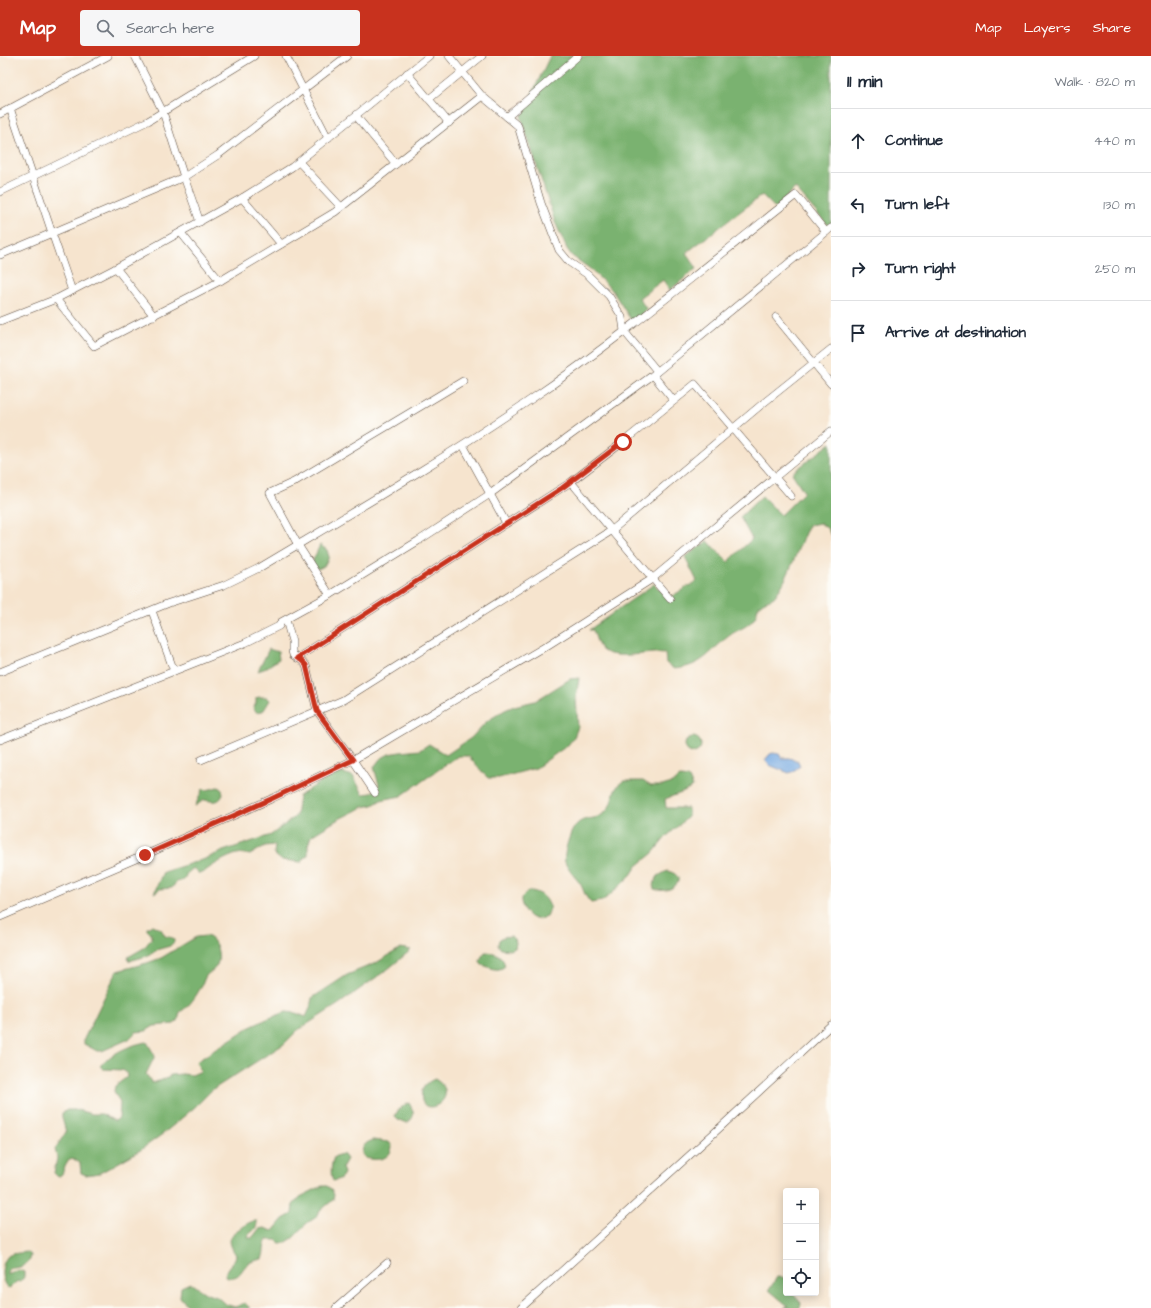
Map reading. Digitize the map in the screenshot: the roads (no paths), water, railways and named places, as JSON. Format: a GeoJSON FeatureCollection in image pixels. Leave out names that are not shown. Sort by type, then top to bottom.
{"type":"FeatureCollection","features":[{"type":"Feature","properties":{"kind":"street"},"geometry":{"type":"LineString","coordinates":[[0,114],[107,56]]}},
{"type":"Feature","properties":{"kind":"street"},"geometry":{"type":"LineString","coordinates":[[135,56],[163,112],[200,222]]}},
{"type":"Feature","properties":{"kind":"street"},"geometry":{"type":"LineString","coordinates":[[0,192],[141,124],[254,56]]}},
{"type":"Feature","properties":{"kind":"street"},"geometry":{"type":"LineString","coordinates":[[286,56],[328,138]]}},
{"type":"Feature","properties":{"kind":"street"},"geometry":{"type":"LineString","coordinates":[[0,255],[184,177],[218,155],[348,56]]}},
{"type":"Feature","properties":{"kind":"street"},"geometry":{"type":"LineString","coordinates":[[0,321],[56,299],[72,291],[181,233],[242,198],[299,162],[429,56]]}},
{"type":"Feature","properties":{"kind":"street"},"geometry":{"type":"LineString","coordinates":[[449,56],[482,96],[515,122],[520,130],[541,203],[559,250],[569,262],[588,275],[609,296],[622,317],[624,331],[674,401]]}},
{"type":"Feature","properties":{"kind":"street"},"geometry":{"type":"LineString","coordinates":[[429,99],[482,56]]}},
{"type":"Feature","properties":{"kind":"street"},"geometry":{"type":"LineString","coordinates":[[507,117],[578,56]]}},
{"type":"Feature","properties":{"kind":"street"},"geometry":{"type":"LineString","coordinates":[[407,73],[449,123]]}},
{"type":"Feature","properties":{"kind":"street"},"geometry":{"type":"LineString","coordinates":[[56,299],[94,346],[220,281],[341,207],[482,96]]}},
{"type":"Feature","properties":{"kind":"street"},"geometry":{"type":"LineString","coordinates":[[10,108],[72,291]]}},
{"type":"Feature","properties":{"kind":"street"},"geometry":{"type":"LineString","coordinates":[[356,116],[396,164]]}},
{"type":"Feature","properties":{"kind":"street"},"geometry":{"type":"LineString","coordinates":[[299,162],[341,207]]}},
{"type":"Feature","properties":{"kind":"street"},"geometry":{"type":"LineString","coordinates":[[0,672],[152,610],[224,585],[259,568],[298,545],[463,445],[535,397],[624,331],[796,195],[829,230],[655,373],[490,494],[418,541],[330,595],[283,621],[279,626],[245,643],[0,736]]}},
{"type":"Feature","properties":{"kind":"street"},"geometry":{"type":"LineString","coordinates":[[242,198],[281,244]]}},
{"type":"Feature","properties":{"kind":"street"},"geometry":{"type":"LineString","coordinates":[[181,233],[220,281]]}},
{"type":"Feature","properties":{"kind":"street"},"geometry":{"type":"LineString","coordinates":[[116,268],[154,316]]}},
{"type":"Feature","properties":{"kind":"street"},"geometry":{"type":"LineString","coordinates":[[776,317],[831,384]]}},
{"type":"Feature","properties":{"kind":"street"},"geometry":{"type":"LineString","coordinates":[[201,760],[343,700],[611,531],[831,349]]}},
{"type":"Feature","properties":{"kind":"street"},"geometry":{"type":"LineString","coordinates":[[330,595],[298,545],[270,493],[294,482],[463,381]]}},
{"type":"Feature","properties":{"kind":"street"},"geometry":{"type":"LineString","coordinates":[[297,658],[570,482],[623,442],[695,384],[791,496]]}},
{"type":"Feature","properties":{"kind":"street"},"geometry":{"type":"LineString","coordinates":[[0,917],[271,799],[353,760],[548,646],[652,579],[831,431]]}},
{"type":"Feature","properties":{"kind":"street"},"geometry":{"type":"LineString","coordinates":[[463,445],[506,523]]}},
{"type":"Feature","properties":{"kind":"street"},"geometry":{"type":"LineString","coordinates":[[570,482],[670,599]]}},
{"type":"Feature","properties":{"kind":"street"},"geometry":{"type":"LineString","coordinates":[[152,610],[174,669]]}},
{"type":"Feature","properties":{"kind":"street"},"geometry":{"type":"LineString","coordinates":[[283,621],[292,640],[293,655],[306,665],[317,711],[375,793]]}},
{"type":"Feature","properties":{"kind":"street"},"geometry":{"type":"LineString","coordinates":[[0,740],[174,669]]}},
{"type":"Feature","properties":{"kind":"street"},"geometry":{"type":"LineString","coordinates":[[521,1308],[831,1026]]}},
{"type":"Feature","properties":{"kind":"street"},"geometry":{"type":"LineString","coordinates":[[336,1308],[387,1263]]}},
{"type":"Feature","properties":{"kind":"water"},"geometry":{"type":"Polygon","coordinates":[[[770,754],[779,754],[782,758],[789,758],[798,761],[800,766],[789,773],[769,765],[765,760],[770,754]]]}}]}
